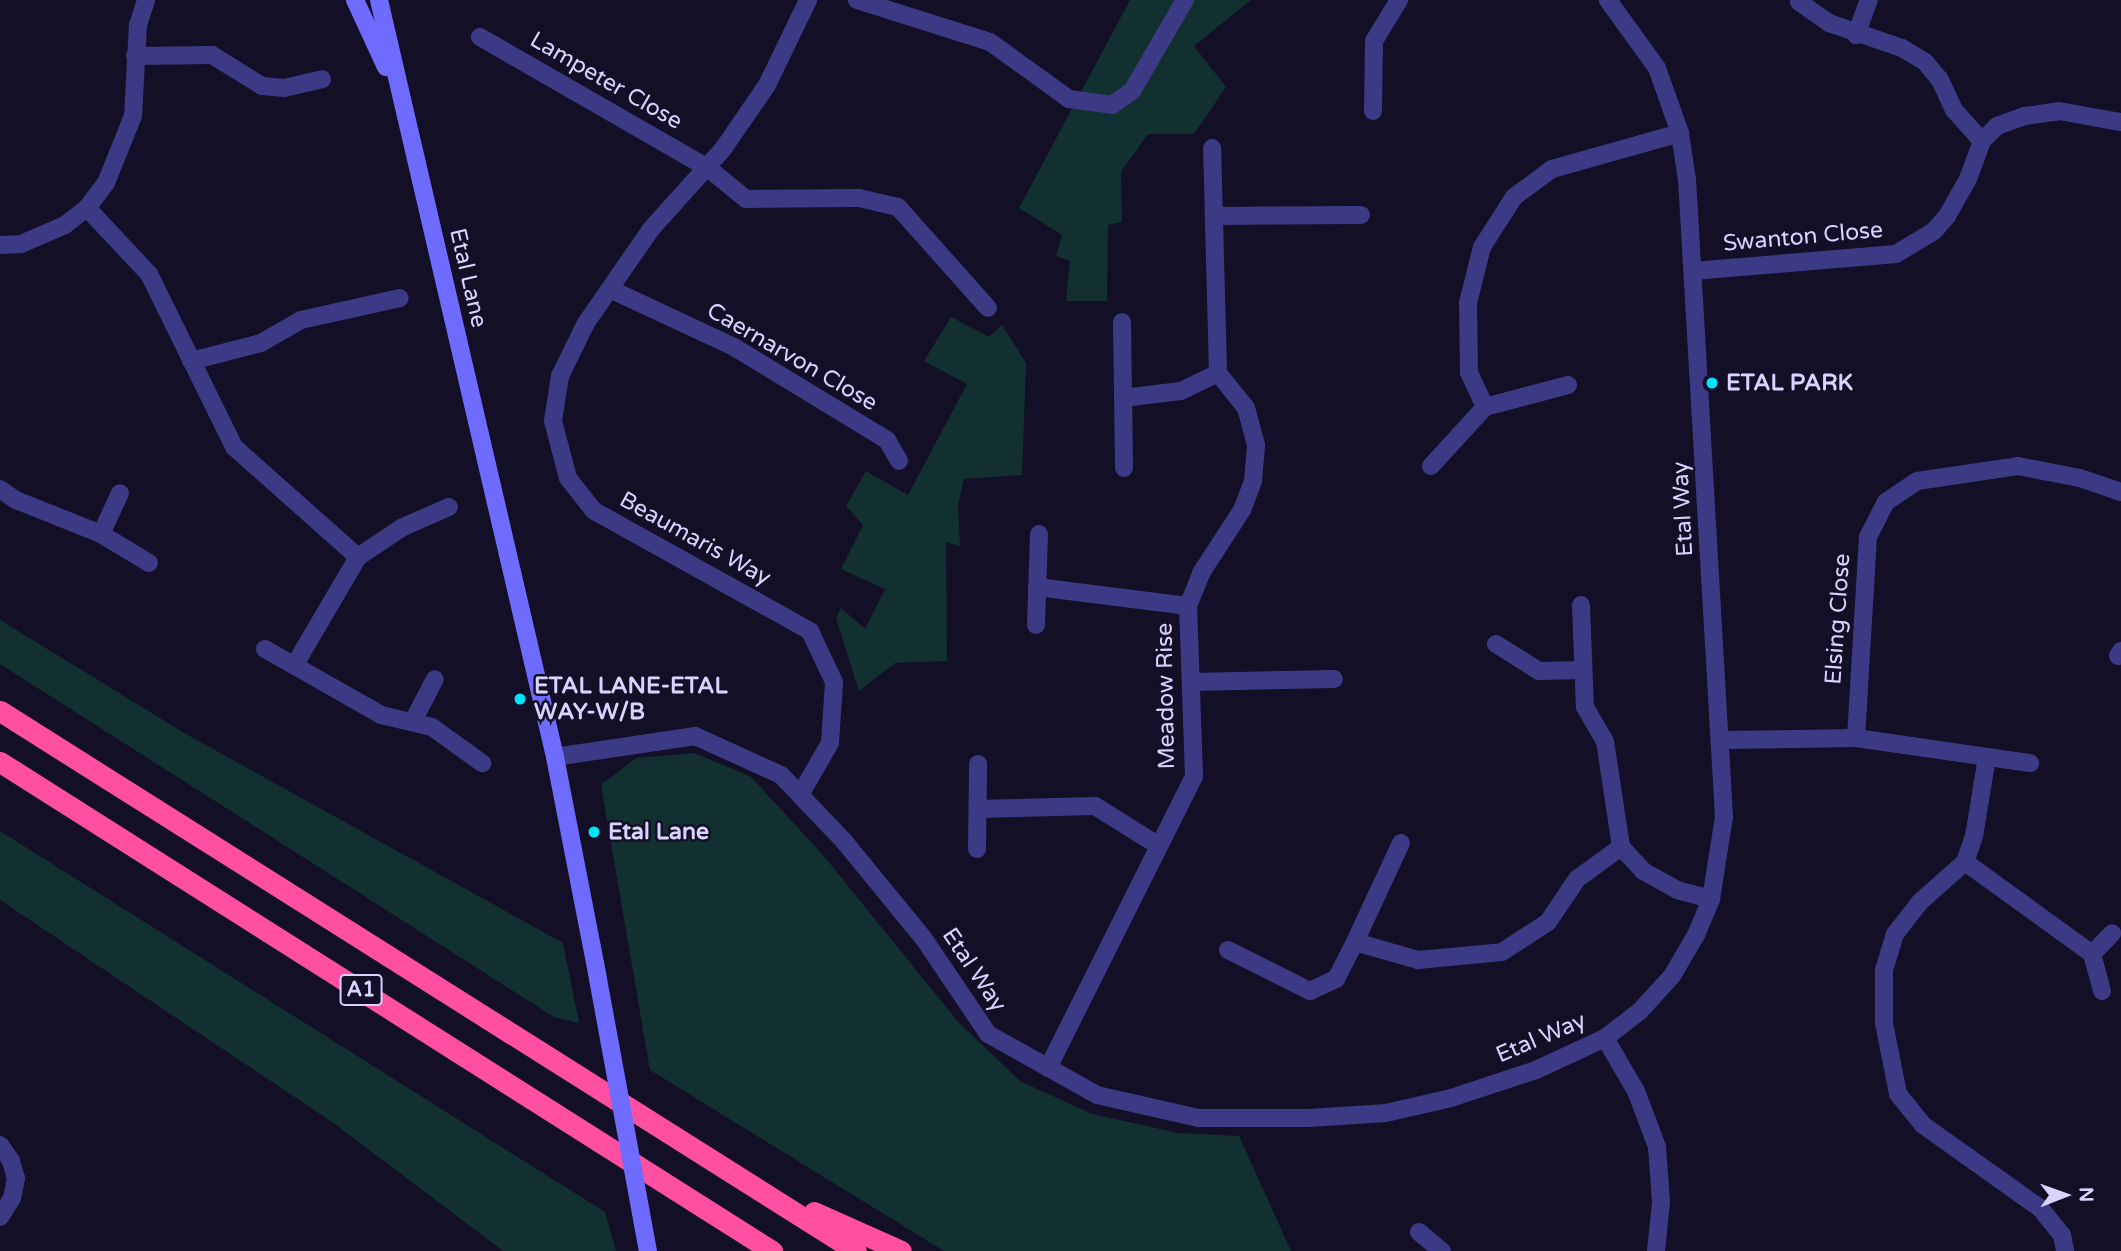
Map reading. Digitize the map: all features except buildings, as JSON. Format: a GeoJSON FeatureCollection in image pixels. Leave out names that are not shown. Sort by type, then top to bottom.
{"type":"FeatureCollection","features":[{"type":"Feature","properties":{"kind":"highway","name":"A1"},"geometry":{"type":"LineString","coordinates":[[0,710],[856,1251]]}},
{"type":"Feature","properties":{"kind":"highway","name":"A1"},"geometry":{"type":"LineString","coordinates":[[0,762],[772,1251]]}},
{"type":"Feature","properties":{"kind":"highway","name":"A1"},"geometry":{"type":"LineString","coordinates":[[749,1182],[901,1251]]}},
{"type":"Feature","properties":{"kind":"highway","name":"A1"},"geometry":{"type":"LineString","coordinates":[[722,1219],[760,1251]]}},
{"type":"Feature","properties":{"kind":"street"},"geometry":{"type":"LineString","coordinates":[[0,245],[43,236],[87,208],[106,183],[133,116],[135,56],[146,0]]}},
{"type":"Feature","properties":{"kind":"street","name":"Etal Lane"},"geometry":{"type":"LineString","coordinates":[[355,0],[401,98]]}},
{"type":"Feature","properties":{"kind":"street","name":"Etal Lane"},"geometry":{"type":"LineString","coordinates":[[379,0],[555,757],[648,1251]]}},
{"type":"Feature","properties":{"kind":"street","name":"Beaumaris Way"},"geometry":{"type":"LineString","coordinates":[[800,795],[830,743],[834,695],[834,682],[810,631],[594,512],[568,478],[554,421],[560,376],[586,323],[612,290],[652,229],[708,168],[767,85],[808,0]]}},
{"type":"Feature","properties":{"kind":"street"},"geometry":{"type":"LineString","coordinates":[[857,0],[990,42],[1069,99],[1112,106],[1132,91],[1185,0]]}},
{"type":"Feature","properties":{"kind":"street"},"geometry":{"type":"LineString","coordinates":[[1373,111],[1374,41],[1399,0]]}},
{"type":"Feature","properties":{"kind":"street","name":"Etal Way"},"geometry":{"type":"LineString","coordinates":[[555,757],[695,736],[781,775],[924,939],[988,1034],[1097,1095],[1198,1118],[1309,1118],[1386,1113],[1451,1098],[1536,1070],[1605,1038],[1640,1011],[1672,976],[1711,899],[1724,817],[1693,271],[1679,133],[1657,68],[1608,0]]}},
{"type":"Feature","properties":{"kind":"street"},"geometry":{"type":"LineString","coordinates":[[1856,35],[1869,0]]}},
{"type":"Feature","properties":{"kind":"street"},"geometry":{"type":"LineString","coordinates":[[1799,2],[1856,35],[1902,48],[1925,62],[1940,80],[1954,110],[1982,141],[1997,126],[2036,114],[2059,111],[2121,122]]}},
{"type":"Feature","properties":{"kind":"street","name":"Lampeter Close"},"geometry":{"type":"LineString","coordinates":[[480,37],[708,168],[746,199],[859,198],[898,207],[988,308]]}},
{"type":"Feature","properties":{"kind":"street"},"geometry":{"type":"LineString","coordinates":[[135,56],[212,55],[262,86],[284,88],[322,79]]}},
{"type":"Feature","properties":{"kind":"street"},"geometry":{"type":"LineString","coordinates":[[1485,407],[1469,372],[1468,303],[1482,247],[1514,197],[1552,169],[1679,133]]}},
{"type":"Feature","properties":{"kind":"street","name":"Swanton Close"},"geometry":{"type":"LineString","coordinates":[[1693,271],[1896,254],[1934,232],[1947,216],[1968,179],[1982,141]]}},
{"type":"Feature","properties":{"kind":"street"},"geometry":{"type":"LineString","coordinates":[[1123,398],[1181,391],[1218,373],[1212,148]]}},
{"type":"Feature","properties":{"kind":"street"},"geometry":{"type":"LineString","coordinates":[[87,208],[149,274],[234,447],[358,557]]}},
{"type":"Feature","properties":{"kind":"street"},"geometry":{"type":"LineString","coordinates":[[1214,216],[1361,215]]}},
{"type":"Feature","properties":{"kind":"street","name":"Caernarvon Close"},"geometry":{"type":"LineString","coordinates":[[612,290],[734,347],[887,440],[899,461]]}},
{"type":"Feature","properties":{"kind":"street"},"geometry":{"type":"LineString","coordinates":[[191,361],[261,343],[301,320],[400,298]]}},
{"type":"Feature","properties":{"kind":"street"},"geometry":{"type":"LineString","coordinates":[[1122,322],[1124,468]]}},
{"type":"Feature","properties":{"kind":"street","name":"Meadow Rise"},"geometry":{"type":"LineString","coordinates":[[1048,1068],[1194,776],[1188,606],[1200,573],[1242,510],[1253,481],[1255,445],[1246,408],[1218,373]]}},
{"type":"Feature","properties":{"kind":"street"},"geometry":{"type":"LineString","coordinates":[[1431,466],[1485,407],[1568,385]]}},
{"type":"Feature","properties":{"kind":"street","name":"Elsing Close"},"geometry":{"type":"LineString","coordinates":[[1856,738],[1868,537],[1886,502],[1917,481],[2018,466],[2080,478],[2121,492]]}},
{"type":"Feature","properties":{"kind":"street"},"geometry":{"type":"LineString","coordinates":[[0,488],[16,500],[101,534],[149,563]]}},
{"type":"Feature","properties":{"kind":"street"},"geometry":{"type":"LineString","coordinates":[[101,534],[120,493]]}},
{"type":"Feature","properties":{"kind":"street"},"geometry":{"type":"LineString","coordinates":[[295,666],[358,557],[403,527],[449,507]]}},
{"type":"Feature","properties":{"kind":"street"},"geometry":{"type":"LineString","coordinates":[[1036,625],[1039,534]]}},
{"type":"Feature","properties":{"kind":"street"},"geometry":{"type":"LineString","coordinates":[[1037,587],[1188,606]]}},
{"type":"Feature","properties":{"kind":"street"},"geometry":{"type":"LineString","coordinates":[[1581,605],[1585,707],[1605,741],[1614,782],[1621,847],[1643,871],[1678,890],[1711,899]]}},
{"type":"Feature","properties":{"kind":"street"},"geometry":{"type":"LineString","coordinates":[[1496,644],[1539,671],[1583,670]]}},
{"type":"Feature","properties":{"kind":"street"},"geometry":{"type":"LineString","coordinates":[[265,649],[381,715],[432,727],[482,763]]}},
{"type":"Feature","properties":{"kind":"street"},"geometry":{"type":"LineString","coordinates":[[413,721],[435,679]]}},
{"type":"Feature","properties":{"kind":"street"},"geometry":{"type":"LineString","coordinates":[[1191,682],[1334,679]]}},
{"type":"Feature","properties":{"kind":"street"},"geometry":{"type":"LineString","coordinates":[[1721,740],[1856,738],[2030,764]]}},
{"type":"Feature","properties":{"kind":"street"},"geometry":{"type":"LineString","coordinates":[[1987,757],[1974,836],[1965,862],[1920,902],[1895,934],[1884,971],[1884,1023],[1898,1094],[1923,1125],[2040,1208],[2062,1235],[2065,1251]]}},
{"type":"Feature","properties":{"kind":"street"},"geometry":{"type":"LineString","coordinates":[[977,849],[978,764]]}},
{"type":"Feature","properties":{"kind":"street"},"geometry":{"type":"LineString","coordinates":[[978,809],[1095,806],[1159,846]]}},
{"type":"Feature","properties":{"kind":"street"},"geometry":{"type":"LineString","coordinates":[[1228,950],[1310,991],[1336,979],[1401,843]]}},
{"type":"Feature","properties":{"kind":"street"},"geometry":{"type":"LineString","coordinates":[[1355,942],[1418,960],[1502,952],[1548,922],[1577,879],[1621,847]]}},
{"type":"Feature","properties":{"kind":"street"},"geometry":{"type":"LineString","coordinates":[[1965,862],[2092,954],[2102,990]]}},
{"type":"Feature","properties":{"kind":"street"},"geometry":{"type":"LineString","coordinates":[[2092,954],[2112,933]]}},
{"type":"Feature","properties":{"kind":"street"},"geometry":{"type":"LineString","coordinates":[[1605,1038],[1636,1091],[1657,1147],[1661,1202],[1656,1251]]}},
{"type":"Feature","properties":{"kind":"street"},"geometry":{"type":"LineString","coordinates":[[0,1145],[11,1161],[16,1178],[12,1198],[0,1217]]}},
{"type":"Feature","properties":{"kind":"street"},"geometry":{"type":"LineString","coordinates":[[1419,1232],[1442,1251]]}},
{"type":"Feature","properties":{"kind":"green space"},"geometry":{"type":"Polygon","coordinates":[[[1130,0],[1251,0],[1194,46],[1226,87],[1194,134],[1148,134],[1121,172],[1122,222],[1108,225],[1107,301],[1066,301],[1070,261],[1056,256],[1062,235],[1019,208],[1130,0]]]}},
{"type":"Feature","properties":{"kind":"green space"},"geometry":{"type":"Polygon","coordinates":[[[951,317],[989,337],[1002,325],[1026,363],[1022,475],[964,479],[958,504],[960,546],[946,542],[947,661],[895,663],[859,691],[836,618],[841,608],[865,629],[885,589],[841,569],[863,525],[846,506],[866,471],[908,495],[967,384],[924,361],[951,317]]]}},
{"type":"Feature","properties":{"kind":"green space"},"geometry":{"type":"Polygon","coordinates":[[[0,620],[186,734],[563,943],[579,1023],[554,1017],[0,664],[0,620]]]}},
{"type":"Feature","properties":{"kind":"green space"},"geometry":{"type":"Polygon","coordinates":[[[694,753],[750,776],[823,855],[959,1023],[1020,1081],[1092,1114],[1178,1133],[1239,1136],[1291,1251],[944,1251],[650,1070],[601,785],[636,758],[694,753]]]}},
{"type":"Feature","properties":{"kind":"green space"},"geometry":{"type":"Polygon","coordinates":[[[0,831],[605,1212],[616,1251],[503,1251],[335,1124],[0,900],[0,831]]]}},
{"type":"Feature","properties":{"kind":"place","name":"ETAL PARK"},"geometry":{"type":"Point","coordinates":[1712,383]}},
{"type":"Feature","properties":{"kind":"place","name":"ETAL LANE-ETAL WAY-W/B"},"geometry":{"type":"Point","coordinates":[520,699]}},
{"type":"Feature","properties":{"kind":"place","name":"Etal Lane"},"geometry":{"type":"Point","coordinates":[594,832]}}]}
